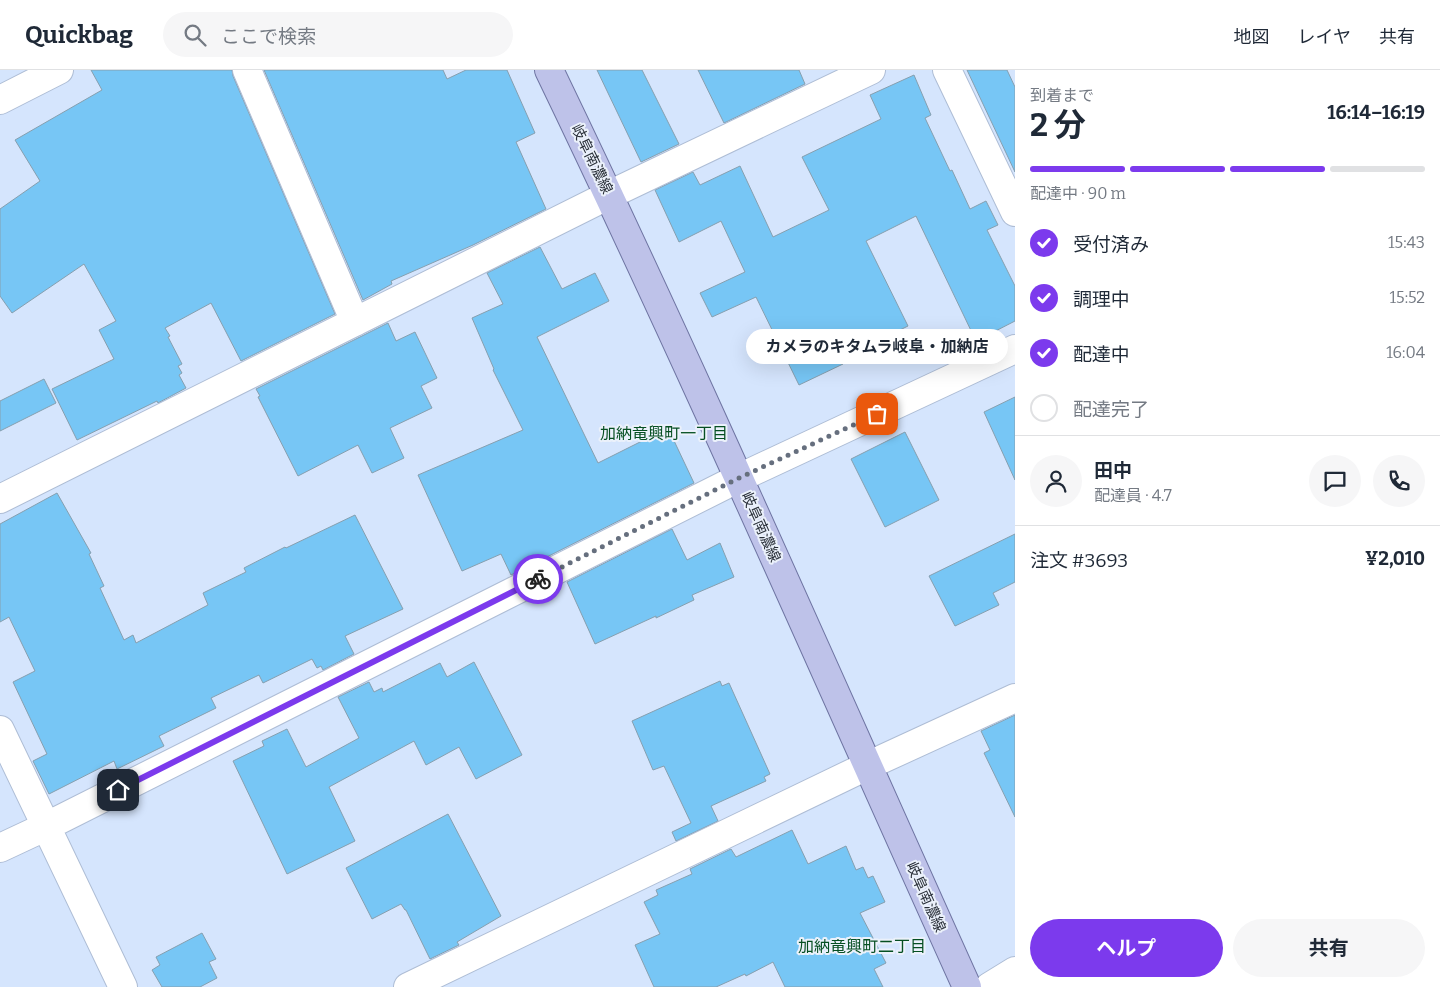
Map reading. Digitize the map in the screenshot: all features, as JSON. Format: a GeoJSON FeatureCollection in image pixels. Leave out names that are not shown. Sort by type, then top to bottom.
{"type":"FeatureCollection","features":[{"type":"Feature","properties":{"kind":"main road","name":"岐阜南濃線"},"geometry":{"type":"LineString","coordinates":[[549,70],[609,195],[739,478],[967,987]]}},
{"type":"Feature","properties":{"kind":"street"},"geometry":{"type":"LineString","coordinates":[[0,100],[59,70]]}},
{"type":"Feature","properties":{"kind":"street"},"geometry":{"type":"LineString","coordinates":[[247,70],[355,322]]}},
{"type":"Feature","properties":{"kind":"street"},"geometry":{"type":"LineString","coordinates":[[0,499],[609,195],[871,70]]}},
{"type":"Feature","properties":{"kind":"street"},"geometry":{"type":"LineString","coordinates":[[947,70],[1015,212]]}},
{"type":"Feature","properties":{"kind":"street"},"geometry":{"type":"LineString","coordinates":[[0,848],[739,478],[1015,349]]}},
{"type":"Feature","properties":{"kind":"street"},"geometry":{"type":"LineString","coordinates":[[408,987],[867,766],[1015,698]]}},
{"type":"Feature","properties":{"kind":"street"},"geometry":{"type":"LineString","coordinates":[[0,730],[123,987]]}},
{"type":"Feature","properties":{"kind":"street"},"geometry":{"type":"LineString","coordinates":[[989,987],[1015,971]]}},
{"type":"Feature","properties":{"kind":"building"},"geometry":{"type":"Polygon","coordinates":[[[91,70],[232,70],[335,314],[241,361],[211,303],[165,328],[182,364],[178,366],[182,373],[179,375],[186,388],[77,440],[52,389],[114,359],[99,330],[116,321],[84,264],[12,313],[0,296],[0,209],[40,181],[15,140],[102,90],[91,70]]]}},
{"type":"Feature","properties":{"kind":"building"},"geometry":{"type":"Polygon","coordinates":[[[264,70],[443,70],[447,79],[466,70],[507,70],[535,133],[516,142],[546,209],[473,245],[391,281],[392,284],[363,300],[264,70]]]}},
{"type":"Feature","properties":{"kind":"building"},"geometry":{"type":"Polygon","coordinates":[[[597,70],[642,70],[679,144],[641,162],[597,70]]]}},
{"type":"Feature","properties":{"kind":"building"},"geometry":{"type":"Polygon","coordinates":[[[698,70],[799,70],[805,84],[724,123],[698,70]]]}},
{"type":"Feature","properties":{"kind":"building"},"geometry":{"type":"Polygon","coordinates":[[[967,70],[1007,70],[1015,87],[1015,172],[967,70]]]}},
{"type":"Feature","properties":{"kind":"building"},"geometry":{"type":"Polygon","coordinates":[[[914,75],[931,115],[925,118],[970,209],[986,201],[998,225],[987,230],[1015,286],[1015,321],[976,341],[916,216],[866,241],[908,326],[841,359],[843,364],[799,385],[756,297],[712,317],[700,293],[745,272],[721,221],[679,242],[655,190],[693,172],[700,185],[740,166],[773,237],[829,210],[802,157],[881,119],[870,95],[914,75]]]}},
{"type":"Feature","properties":{"kind":"building"},"geometry":{"type":"Polygon","coordinates":[[[540,247],[562,289],[595,273],[609,301],[537,337],[598,463],[668,428],[694,483],[511,575],[501,554],[462,571],[418,475],[523,430],[493,370],[472,318],[503,304],[487,273],[540,247]]]}},
{"type":"Feature","properties":{"kind":"building"},"geometry":{"type":"Polygon","coordinates":[[[388,323],[396,341],[415,332],[437,378],[421,386],[432,408],[390,428],[404,458],[372,473],[358,445],[298,476],[258,397],[260,396],[256,389],[388,323]]]}},
{"type":"Feature","properties":{"kind":"building"},"geometry":{"type":"Polygon","coordinates":[[[44,379],[56,403],[0,431],[0,401],[44,379]]]}},
{"type":"Feature","properties":{"kind":"building"},"geometry":{"type":"Polygon","coordinates":[[[1015,397],[1015,480],[984,412],[1015,397]]]}},
{"type":"Feature","properties":{"kind":"building"},"geometry":{"type":"Polygon","coordinates":[[[905,432],[939,500],[885,527],[851,459],[905,432]]]}},
{"type":"Feature","properties":{"kind":"building"},"geometry":{"type":"Polygon","coordinates":[[[57,493],[91,553],[89,554],[104,586],[100,588],[124,640],[133,635],[136,643],[208,605],[203,593],[246,572],[244,568],[355,515],[403,609],[345,636],[354,654],[323,670],[321,666],[317,668],[312,659],[263,683],[259,675],[211,698],[216,708],[159,736],[164,746],[117,769],[114,761],[49,794],[33,761],[47,754],[13,682],[35,671],[9,617],[0,622],[0,524],[57,493]]]}},
{"type":"Feature","properties":{"kind":"building"},"geometry":{"type":"Polygon","coordinates":[[[672,529],[687,560],[720,543],[734,577],[692,595],[694,600],[595,644],[567,582],[672,529]]]}},
{"type":"Feature","properties":{"kind":"building"},"geometry":{"type":"Polygon","coordinates":[[[1015,534],[1015,582],[993,593],[999,605],[955,626],[929,576],[1015,534]]]}},
{"type":"Feature","properties":{"kind":"building"},"geometry":{"type":"Polygon","coordinates":[[[474,662],[522,755],[476,779],[459,747],[426,765],[414,741],[329,787],[355,841],[287,874],[233,761],[264,746],[262,741],[287,729],[306,767],[359,738],[338,697],[369,682],[374,692],[382,688],[383,692],[440,663],[447,677],[474,662]]]}},
{"type":"Feature","properties":{"kind":"building"},"geometry":{"type":"Polygon","coordinates":[[[720,681],[722,686],[729,683],[770,774],[764,777],[766,781],[711,806],[718,821],[676,841],[672,832],[691,823],[664,766],[653,770],[632,721],[720,681]]]}},
{"type":"Feature","properties":{"kind":"building"},"geometry":{"type":"Polygon","coordinates":[[[1015,715],[1015,817],[984,753],[990,750],[981,731],[1015,715]]]}},
{"type":"Feature","properties":{"kind":"building"},"geometry":{"type":"Polygon","coordinates":[[[448,814],[501,916],[457,942],[459,945],[430,959],[406,910],[401,904],[372,919],[346,868],[448,814]]]}},
{"type":"Feature","properties":{"kind":"building"},"geometry":{"type":"Polygon","coordinates":[[[792,830],[808,864],[846,846],[856,870],[863,867],[868,878],[873,876],[885,902],[860,913],[886,963],[874,969],[883,987],[785,987],[773,962],[746,976],[745,974],[716,987],[654,987],[635,945],[660,934],[644,902],[658,895],[656,890],[692,874],[690,869],[731,849],[736,857],[792,830]]]}},
{"type":"Feature","properties":{"kind":"building"},"geometry":{"type":"Polygon","coordinates":[[[202,933],[216,959],[209,962],[217,978],[200,987],[162,987],[152,970],[160,965],[156,957],[202,933]]]}},
{"type":"Feature","properties":{"kind":"way so far"},"geometry":{"type":"LineString","coordinates":[[538,579],[739,478],[877,414]]}},
{"type":"Feature","properties":{"kind":"place","name":"カメラのキタムラ岐阜・加納店"},"geometry":{"type":"Point","coordinates":[877,414]}},
{"type":"Feature","properties":{"kind":"district","name":"加納竜興町一丁目"},"geometry":{"type":"Point","coordinates":[664,433]}},
{"type":"Feature","properties":{"kind":"district","name":"加納竜興町二丁目"},"geometry":{"type":"Point","coordinates":[862,946]}},
{"type":"Feature","properties":{"kind":"route"},"geometry":{"type":"LineString","coordinates":[[118,790],[538,579]]}}]}
